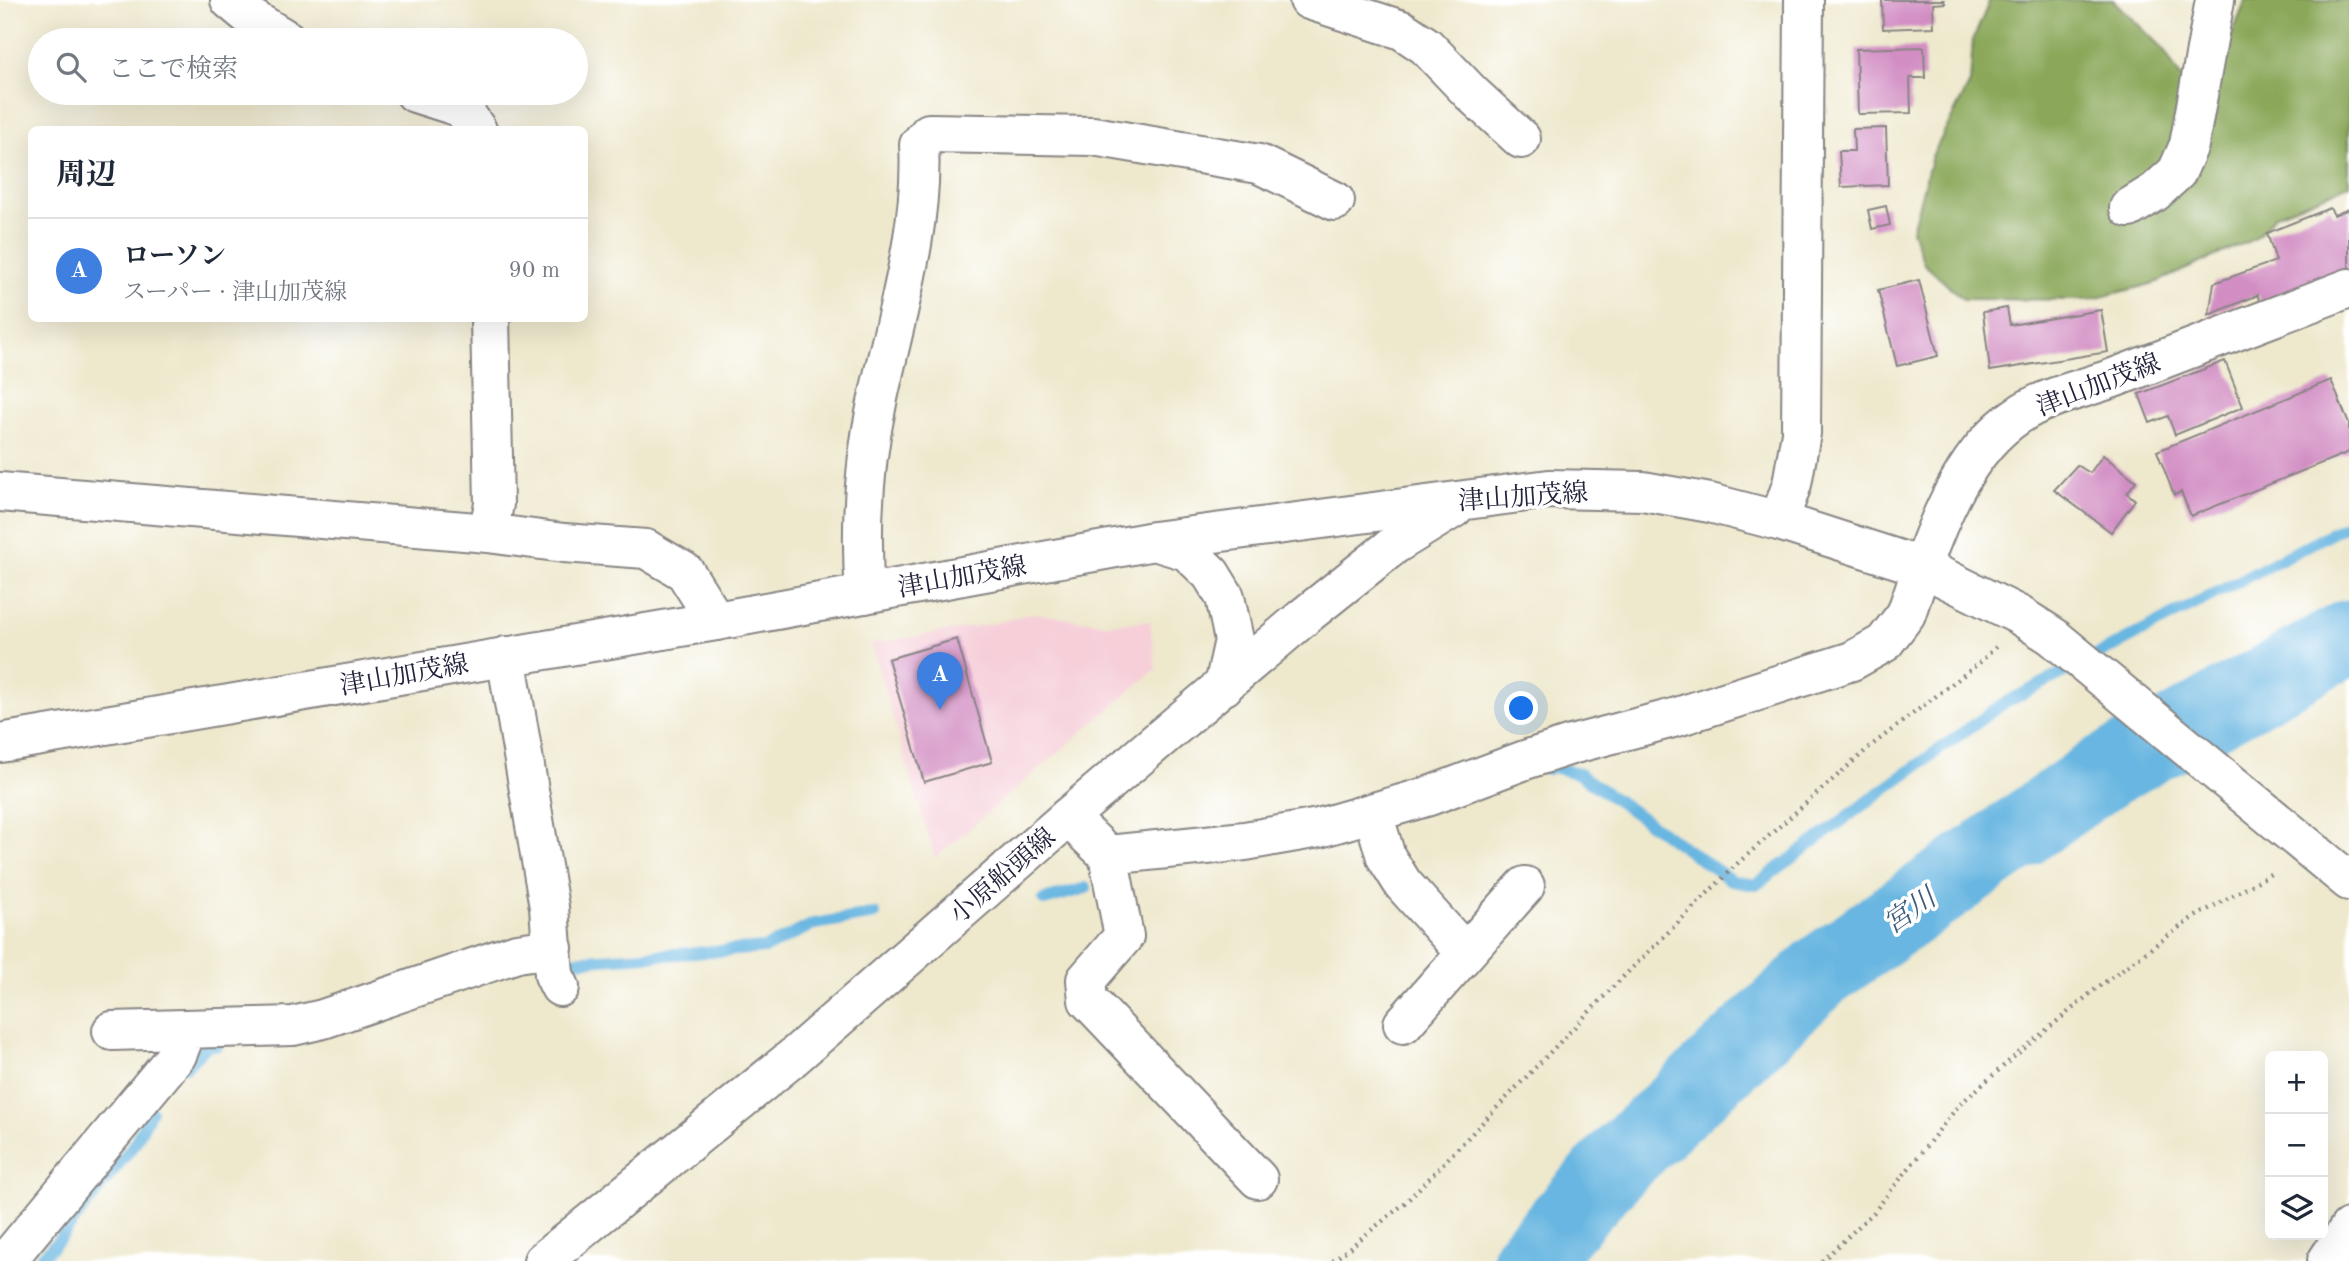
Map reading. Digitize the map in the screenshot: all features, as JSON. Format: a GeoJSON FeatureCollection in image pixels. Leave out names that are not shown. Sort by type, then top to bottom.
{"type":"FeatureCollection","features":[{"type":"Feature","properties":{"kind":"street"},"geometry":{"type":"LineString","coordinates":[[230,0],[267,28]]}},
{"type":"Feature","properties":{"kind":"street"},"geometry":{"type":"LineString","coordinates":[[1309,0],[1402,30],[1426,46],[1471,93],[1521,139]]}},
{"type":"Feature","properties":{"kind":"street"},"geometry":{"type":"LineString","coordinates":[[1779,521],[1792,484],[1801,433],[1804,0]]}},
{"type":"Feature","properties":{"kind":"street"},"geometry":{"type":"LineString","coordinates":[[2129,208],[2155,192],[2177,172],[2189,145],[2215,0]]}},
{"type":"Feature","properties":{"kind":"street"},"geometry":{"type":"LineString","coordinates":[[453,105],[462,108],[474,126]]}},
{"type":"Feature","properties":{"kind":"street"},"geometry":{"type":"LineString","coordinates":[[865,594],[861,546],[864,477],[877,403],[908,262],[920,167],[919,145],[929,133],[1093,136],[1259,164],[1335,201]]}},
{"type":"Feature","properties":{"kind":"street","name":"津山加茂線"},"geometry":{"type":"LineString","coordinates":[[1922,566],[1949,499],[1987,443],[2017,416],[2040,404],[2349,288]]}},
{"type":"Feature","properties":{"kind":"street"},"geometry":{"type":"LineString","coordinates":[[488,533],[494,504],[490,322]]}},
{"type":"Feature","properties":{"kind":"street","name":"津山加茂線"},"geometry":{"type":"LineString","coordinates":[[0,743],[716,621],[1154,541],[1549,489],[1643,491],[1710,503],[1779,521],[1922,566],[2019,615],[2052,636],[2349,881]]}},
{"type":"Feature","properties":{"kind":"street"},"geometry":{"type":"LineString","coordinates":[[0,492],[646,549],[685,572],[716,621]]}},
{"type":"Feature","properties":{"kind":"street","name":"小原船頭線"},"geometry":{"type":"LineString","coordinates":[[543,1261],[790,1060],[1068,817],[1305,616],[1394,545],[1468,499]]}},
{"type":"Feature","properties":{"kind":"street"},"geometry":{"type":"LineString","coordinates":[[1154,541],[1187,551],[1211,574],[1225,597],[1234,640],[1224,686]]}},
{"type":"Feature","properties":{"kind":"street"},"geometry":{"type":"LineString","coordinates":[[1108,855],[1245,841],[1319,828],[1429,796],[1560,749],[1677,717],[1852,661],[1884,643],[1906,614],[1922,566]]}},
{"type":"Feature","properties":{"kind":"street"},"geometry":{"type":"LineString","coordinates":[[506,656],[549,907],[554,975],[560,987]]}},
{"type":"Feature","properties":{"kind":"street"},"geometry":{"type":"LineString","coordinates":[[1373,813],[1386,857],[1404,884],[1465,953]]}},
{"type":"Feature","properties":{"kind":"street"},"geometry":{"type":"LineString","coordinates":[[1068,817],[1108,855],[1124,936],[1086,980],[1088,1000],[1258,1179]]}},
{"type":"Feature","properties":{"kind":"street"},"geometry":{"type":"LineString","coordinates":[[1404,1024],[1525,886]]}},
{"type":"Feature","properties":{"kind":"street"},"geometry":{"type":"LineString","coordinates":[[112,1031],[293,1027],[517,953],[553,948]]}},
{"type":"Feature","properties":{"kind":"street"},"geometry":{"type":"LineString","coordinates":[[6,1261],[177,1055],[187,1030]]}},
{"type":"Feature","properties":{"kind":"street"},"geometry":{"type":"LineString","coordinates":[[2327,1261],[2349,1228]]}},
{"type":"Feature","properties":{"kind":"path"},"geometry":{"type":"LineString","coordinates":[[1332,1261],[1405,1203],[1614,986],[1738,863],[1872,745],[1978,664],[1998,644],[2019,615]]}},
{"type":"Feature","properties":{"kind":"path"},"geometry":{"type":"LineString","coordinates":[[1822,1261],[1874,1212],[1959,1105],[2097,988],[2299,840]]}},
{"type":"Feature","properties":{"kind":"shaded area"},"geometry":{"type":"Polygon","coordinates":[[[1032,613],[1107,624],[1150,621],[1156,669],[935,858],[871,644],[996,623],[1032,613]]]}},
{"type":"Feature","properties":{"kind":"green space"},"geometry":{"type":"Polygon","coordinates":[[[1990,0],[2113,0],[2163,49],[2181,78],[2218,68],[2246,0],[2349,0],[2349,185],[2275,215],[2256,238],[2155,283],[2089,300],[1963,299],[1924,264],[1912,230],[1932,156],[1970,83],[1973,40],[1990,0]]]}},
{"type":"Feature","properties":{"kind":"building"},"geometry":{"type":"Polygon","coordinates":[[[1882,0],[1944,0],[1945,3],[1933,4],[1934,27],[1883,29],[1882,0]]]}},
{"type":"Feature","properties":{"kind":"building"},"geometry":{"type":"Polygon","coordinates":[[[1924,47],[1925,78],[1910,78],[1911,113],[1858,114],[1856,49],[1924,47]]]}},
{"type":"Feature","properties":{"kind":"building"},"geometry":{"type":"Polygon","coordinates":[[[1886,128],[1888,185],[1841,187],[1839,151],[1854,151],[1853,129],[1886,128]]]}},
{"type":"Feature","properties":{"kind":"building"},"geometry":{"type":"Polygon","coordinates":[[[1886,206],[1890,225],[1872,229],[1868,210],[1886,206]]]}},
{"type":"Feature","properties":{"kind":"building"},"geometry":{"type":"Polygon","coordinates":[[[2330,208],[2334,215],[2349,209],[2349,268],[2259,302],[2258,295],[2209,315],[2214,283],[2276,261],[2267,233],[2330,208]]]}},
{"type":"Feature","properties":{"kind":"building"},"geometry":{"type":"Polygon","coordinates":[[[1919,280],[1938,356],[1897,366],[1878,290],[1919,280]]]}},
{"type":"Feature","properties":{"kind":"building"},"geometry":{"type":"Polygon","coordinates":[[[2007,308],[2010,325],[2101,310],[2108,352],[1990,371],[1983,312],[2007,308]]]}},
{"type":"Feature","properties":{"kind":"building"},"geometry":{"type":"Polygon","coordinates":[[[2225,361],[2243,407],[2175,435],[2168,416],[2150,423],[2139,394],[2225,361]]]}},
{"type":"Feature","properties":{"kind":"building"},"geometry":{"type":"Polygon","coordinates":[[[2331,380],[2349,424],[2349,452],[2191,516],[2181,492],[2174,495],[2157,451],[2331,380]]]}},
{"type":"Feature","properties":{"kind":"building"},"geometry":{"type":"Polygon","coordinates":[[[2103,455],[2136,481],[2127,493],[2135,500],[2111,532],[2054,490],[2077,465],[2090,473],[2103,455]]]}},
{"type":"Feature","properties":{"kind":"building"},"geometry":{"type":"Polygon","coordinates":[[[957,639],[992,762],[924,782],[888,659],[957,639]]]}},
{"type":"Feature","properties":{"kind":"waterway"},"geometry":{"type":"LineString","coordinates":[[1547,769],[1553,767],[1579,774],[1732,881],[1756,885],[2001,705],[2349,524]]}},
{"type":"Feature","properties":{"kind":"waterway","name":"宮川"},"geometry":{"type":"LineString","coordinates":[[1529,1261],[1618,1162],[1822,971],[2106,771],[2349,637]]}},
{"type":"Feature","properties":{"kind":"waterway"},"geometry":{"type":"LineString","coordinates":[[1044,900],[1086,888]]}},
{"type":"Feature","properties":{"kind":"waterway"},"geometry":{"type":"LineString","coordinates":[[556,962],[765,948],[814,924],[875,914]]}},
{"type":"Feature","properties":{"kind":"waterway"},"geometry":{"type":"LineString","coordinates":[[186,1067],[208,1045],[218,1045]]}},
{"type":"Feature","properties":{"kind":"waterway"},"geometry":{"type":"LineString","coordinates":[[38,1261],[58,1241],[135,1143],[151,1111]]}},
{"type":"Feature","properties":{"kind":"place","name":"ローソン"},"geometry":{"type":"Point","coordinates":[940,710]}}]}
